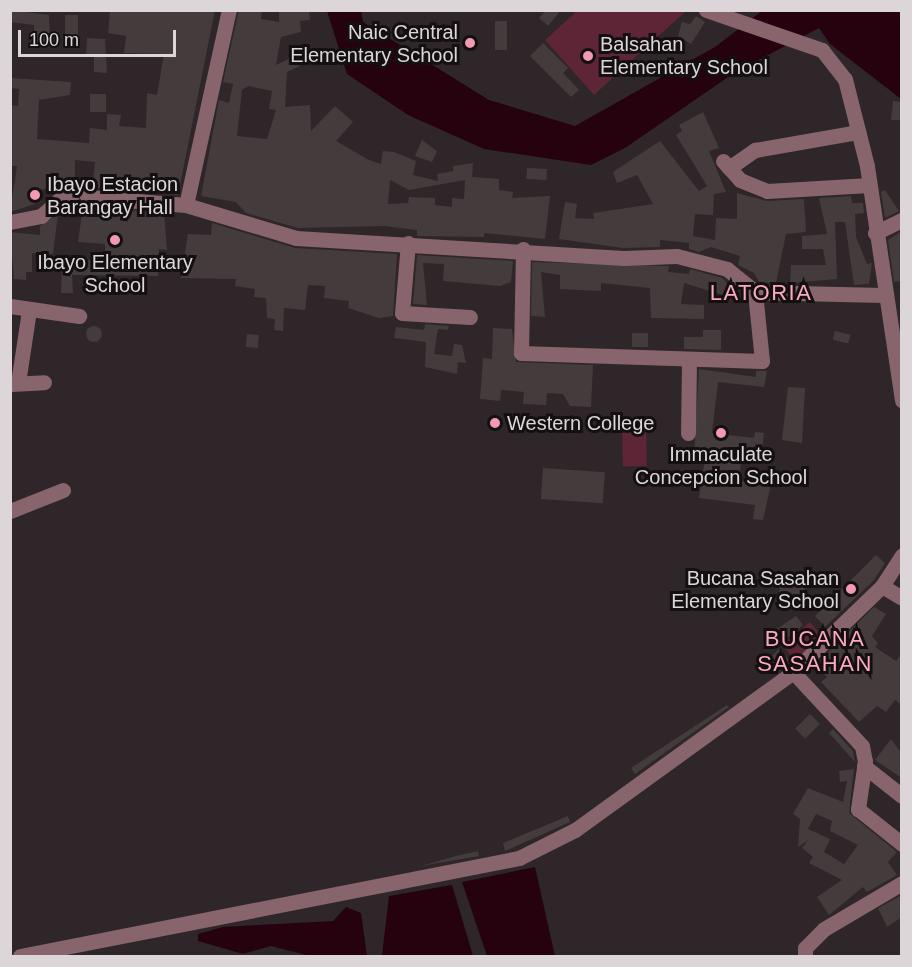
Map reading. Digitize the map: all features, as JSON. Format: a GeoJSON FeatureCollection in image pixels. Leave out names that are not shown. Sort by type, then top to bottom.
{"type":"FeatureCollection","features":[{"type":"Feature","properties":{"kind":"street"},"geometry":{"type":"LineString","coordinates":[[186,205],[229,10]]}},
{"type":"Feature","properties":{"kind":"street"},"geometry":{"type":"LineString","coordinates":[[706,10],[735,23],[822,50],[845,79],[869,185],[884,295],[902,400]]}},
{"type":"Feature","properties":{"kind":"street"},"geometry":{"type":"LineString","coordinates":[[858,132],[755,150],[726,164],[740,180],[767,191],[869,185]]}},
{"type":"Feature","properties":{"kind":"street"},"geometry":{"type":"LineString","coordinates":[[10,222],[41,216],[64,195],[186,205],[296,238],[523,249],[623,258],[677,256],[727,269],[755,292],[884,295]]}},
{"type":"Feature","properties":{"kind":"street"},"geometry":{"type":"LineString","coordinates":[[875,233],[902,220]]}},
{"type":"Feature","properties":{"kind":"street"},"geometry":{"type":"LineString","coordinates":[[408,243],[402,314],[470,317]]}},
{"type":"Feature","properties":{"kind":"street"},"geometry":{"type":"LineString","coordinates":[[523,249],[521,353],[689,362],[762,361],[755,292]]}},
{"type":"Feature","properties":{"kind":"street"},"geometry":{"type":"LineString","coordinates":[[10,306],[79,316]]}},
{"type":"Feature","properties":{"kind":"street"},"geometry":{"type":"LineString","coordinates":[[28,310],[14,384],[44,382]]}},
{"type":"Feature","properties":{"kind":"street"},"geometry":{"type":"LineString","coordinates":[[688,433],[689,362]]}},
{"type":"Feature","properties":{"kind":"street"},"geometry":{"type":"LineString","coordinates":[[10,511],[63,490]]}},
{"type":"Feature","properties":{"kind":"street"},"geometry":{"type":"LineString","coordinates":[[20,957],[519,858],[575,830],[792,672],[882,586],[902,555]]}},
{"type":"Feature","properties":{"kind":"street"},"geometry":{"type":"LineString","coordinates":[[882,586],[902,598]]}},
{"type":"Feature","properties":{"kind":"street"},"geometry":{"type":"LineString","coordinates":[[792,672],[862,746],[864,766],[858,809],[902,844]]}},
{"type":"Feature","properties":{"kind":"street"},"geometry":{"type":"LineString","coordinates":[[864,766],[902,796]]}},
{"type":"Feature","properties":{"kind":"street"},"geometry":{"type":"LineString","coordinates":[[805,957],[805,948],[824,929],[902,883]]}},
{"type":"Feature","properties":{"kind":"shaded area"},"geometry":{"type":"Polygon","coordinates":[[[327,11],[361,11],[363,22],[489,100],[575,126],[715,47],[762,11],[901,11],[901,99],[830,44],[819,28],[734,73],[625,148],[591,165],[484,149],[408,115],[347,74],[327,11]]]}},
{"type":"Feature","properties":{"kind":"shaded area"},"geometry":{"type":"Polygon","coordinates":[[[577,11],[686,11],[594,95],[545,40],[577,11]]]}},
{"type":"Feature","properties":{"kind":"shaded area"},"geometry":{"type":"Polygon","coordinates":[[[622,422],[646,422],[647,466],[623,466],[622,422]]]}},
{"type":"Feature","properties":{"kind":"shaded area"},"geometry":{"type":"Polygon","coordinates":[[[810,622],[822,637],[794,659],[782,645],[810,622]]]}},
{"type":"Feature","properties":{"kind":"shaded area"},"geometry":{"type":"Polygon","coordinates":[[[535,867],[555,956],[487,956],[462,882],[535,867]]]}},
{"type":"Feature","properties":{"kind":"shaded area"},"geometry":{"type":"Polygon","coordinates":[[[452,885],[473,956],[382,955],[389,896],[452,885]]]}},
{"type":"Feature","properties":{"kind":"shaded area"},"geometry":{"type":"Polygon","coordinates":[[[346,907],[361,913],[367,956],[310,956],[271,946],[243,954],[198,941],[198,934],[223,927],[333,921],[346,907]]]}},
{"type":"Feature","properties":{"kind":"building"},"geometry":{"type":"Polygon","coordinates":[[[10,10],[49,15],[50,46],[34,45],[34,25],[10,22],[10,10]]]}},
{"type":"Feature","properties":{"kind":"building"},"geometry":{"type":"Polygon","coordinates":[[[110,10],[215,10],[178,195],[64,185],[40,190],[41,202],[10,212],[17,166],[10,166],[10,105],[18,106],[19,89],[10,88],[10,78],[71,82],[70,95],[39,100],[37,139],[89,143],[90,128],[107,130],[107,114],[121,115],[119,126],[146,128],[147,93],[157,95],[164,54],[124,53],[126,36],[108,33],[110,10]],[[75,160],[75,179],[93,180],[95,162],[75,160]]]}},
{"type":"Feature","properties":{"kind":"building"},"geometry":{"type":"Polygon","coordinates":[[[239,10],[262,10],[261,19],[279,22],[279,10],[309,10],[310,20],[300,21],[301,32],[281,37],[276,65],[295,56],[300,66],[287,72],[285,107],[310,105],[311,131],[335,106],[353,122],[336,141],[369,160],[381,164],[383,151],[394,152],[416,161],[413,175],[438,181],[437,174],[453,171],[453,166],[473,163],[472,177],[499,179],[499,190],[513,192],[512,198],[550,196],[545,239],[484,233],[484,237],[417,236],[417,230],[384,226],[298,228],[246,213],[236,202],[201,196],[219,100],[229,103],[233,84],[223,82],[239,10]],[[248,86],[242,90],[237,136],[267,139],[276,110],[269,109],[272,91],[248,86]],[[390,180],[388,204],[408,203],[409,197],[435,198],[435,205],[452,207],[452,198],[464,199],[465,180],[409,190],[390,180]]]}},
{"type":"Feature","properties":{"kind":"building"},"geometry":{"type":"Polygon","coordinates":[[[546,10],[561,10],[548,26],[539,18],[546,10]]]}},
{"type":"Feature","properties":{"kind":"building"},"geometry":{"type":"Polygon","coordinates":[[[65,15],[78,15],[78,36],[65,36],[65,15]]]}},
{"type":"Feature","properties":{"kind":"building"},"geometry":{"type":"Polygon","coordinates":[[[696,16],[705,22],[691,44],[678,36],[682,22],[690,24],[696,16]]]}},
{"type":"Feature","properties":{"kind":"building"},"geometry":{"type":"Polygon","coordinates":[[[495,21],[507,21],[507,50],[495,50],[495,21]]]}},
{"type":"Feature","properties":{"kind":"building"},"geometry":{"type":"Polygon","coordinates":[[[87,38],[105,39],[107,73],[94,72],[94,57],[86,56],[87,38]]]}},
{"type":"Feature","properties":{"kind":"building"},"geometry":{"type":"Polygon","coordinates":[[[543,43],[568,68],[563,73],[579,90],[571,97],[530,56],[543,43]]]}},
{"type":"Feature","properties":{"kind":"building"},"geometry":{"type":"Polygon","coordinates":[[[90,94],[106,94],[106,112],[90,112],[90,94]]]}},
{"type":"Feature","properties":{"kind":"building"},"geometry":{"type":"Polygon","coordinates":[[[893,101],[902,102],[902,120],[891,120],[893,101]]]}},
{"type":"Feature","properties":{"kind":"building"},"geometry":{"type":"Polygon","coordinates":[[[703,112],[719,148],[709,151],[726,192],[714,194],[713,215],[695,214],[693,236],[715,240],[716,218],[737,219],[737,193],[767,201],[804,199],[806,232],[786,234],[776,283],[759,282],[754,273],[738,265],[740,256],[711,247],[699,252],[689,249],[689,243],[660,240],[660,247],[623,248],[559,239],[565,202],[577,204],[575,218],[594,219],[593,213],[653,204],[637,175],[617,183],[613,172],[660,141],[699,191],[707,186],[676,135],[682,131],[679,125],[703,112]]]}},
{"type":"Feature","properties":{"kind":"building"},"geometry":{"type":"Polygon","coordinates":[[[422,140],[437,151],[432,162],[415,156],[422,140]]]}},
{"type":"Feature","properties":{"kind":"building"},"geometry":{"type":"Polygon","coordinates":[[[527,168],[547,169],[546,180],[526,179],[527,168]]]}},
{"type":"Feature","properties":{"kind":"building"},"geometry":{"type":"Polygon","coordinates":[[[885,190],[899,211],[885,218],[881,192],[885,190]]]}},
{"type":"Feature","properties":{"kind":"building"},"geometry":{"type":"Polygon","coordinates":[[[851,196],[852,203],[863,203],[864,213],[855,214],[856,237],[867,264],[872,263],[869,284],[854,285],[845,222],[835,222],[837,279],[790,283],[791,265],[826,265],[823,249],[802,249],[802,236],[827,234],[819,198],[851,196]]]}},
{"type":"Feature","properties":{"kind":"building","name":"Ibayo Elementary School"},"geometry":{"type":"Polygon","coordinates":[[[83,206],[164,213],[167,250],[159,249],[158,276],[72,275],[73,293],[61,293],[62,259],[105,261],[105,244],[78,242],[83,206]]]}},
{"type":"Feature","properties":{"kind":"building"},"geometry":{"type":"Polygon","coordinates":[[[58,214],[53,254],[32,253],[32,272],[26,272],[26,280],[14,279],[10,232],[40,235],[40,226],[58,214]]]}},
{"type":"Feature","properties":{"kind":"building"},"geometry":{"type":"Polygon","coordinates":[[[212,223],[295,248],[397,254],[393,316],[379,318],[348,308],[349,301],[324,298],[325,286],[308,285],[305,310],[284,308],[283,331],[274,330],[275,319],[267,318],[266,298],[254,297],[255,289],[235,286],[236,279],[181,278],[188,234],[211,235],[212,223]]]}},
{"type":"Feature","properties":{"kind":"building"},"geometry":{"type":"Polygon","coordinates":[[[902,231],[902,281],[894,282],[888,240],[902,231]]]}},
{"type":"Feature","properties":{"kind":"building"},"geometry":{"type":"Polygon","coordinates":[[[417,255],[513,261],[511,282],[500,286],[443,281],[444,264],[423,263],[427,305],[413,304],[417,255]]]}},
{"type":"Feature","properties":{"kind":"building"},"geometry":{"type":"Polygon","coordinates":[[[532,262],[669,266],[668,272],[689,274],[690,269],[722,278],[746,302],[684,283],[681,304],[704,305],[704,319],[651,318],[650,288],[601,283],[601,291],[560,289],[560,275],[541,272],[545,317],[531,316],[532,262]]]}},
{"type":"Feature","properties":{"kind":"building"},"geometry":{"type":"Polygon","coordinates":[[[425,324],[449,326],[448,330],[438,329],[434,354],[452,356],[454,344],[462,345],[466,363],[458,362],[457,374],[425,367],[426,342],[394,338],[396,327],[424,330],[425,324]]]}},
{"type":"Feature","properties":{"kind":"building"},"geometry":{"type":"Polygon","coordinates":[[[91,326],[97,326],[102,334],[100,340],[91,342],[86,337],[86,331],[91,326]]]}},
{"type":"Feature","properties":{"kind":"building"},"geometry":{"type":"Polygon","coordinates":[[[493,328],[512,329],[516,362],[593,365],[591,407],[570,406],[563,394],[547,393],[546,405],[523,404],[524,392],[501,390],[500,401],[480,399],[483,358],[492,359],[493,328]]]}},
{"type":"Feature","properties":{"kind":"building"},"geometry":{"type":"Polygon","coordinates":[[[703,330],[721,330],[721,350],[684,349],[684,337],[703,337],[703,330]]]}},
{"type":"Feature","properties":{"kind":"building"},"geometry":{"type":"Polygon","coordinates":[[[835,331],[851,335],[848,344],[833,340],[835,331]]]}},
{"type":"Feature","properties":{"kind":"building"},"geometry":{"type":"Polygon","coordinates":[[[632,333],[648,333],[648,347],[632,347],[632,333]]]}},
{"type":"Feature","properties":{"kind":"building"},"geometry":{"type":"Polygon","coordinates":[[[247,334],[259,335],[258,348],[246,347],[247,334]]]}},
{"type":"Feature","properties":{"kind":"building"},"geometry":{"type":"Polygon","coordinates":[[[699,369],[756,377],[756,371],[767,371],[764,387],[718,382],[712,433],[754,438],[755,432],[764,433],[761,464],[741,461],[739,481],[771,484],[763,520],[753,519],[755,505],[699,498],[705,459],[694,457],[699,369]]]}},
{"type":"Feature","properties":{"kind":"building"},"geometry":{"type":"Polygon","coordinates":[[[788,387],[805,388],[802,443],[782,440],[788,387]]]}},
{"type":"Feature","properties":{"kind":"building"},"geometry":{"type":"Polygon","coordinates":[[[543,468],[605,472],[603,503],[541,499],[543,468]]]}},
{"type":"Feature","properties":{"kind":"building"},"geometry":{"type":"Polygon","coordinates":[[[876,555],[885,563],[874,580],[825,627],[815,616],[876,555]]]}},
{"type":"Feature","properties":{"kind":"building"},"geometry":{"type":"Polygon","coordinates":[[[781,576],[806,579],[804,595],[779,592],[781,576]]]}},
{"type":"Feature","properties":{"kind":"building"},"geometry":{"type":"Polygon","coordinates":[[[874,607],[886,614],[872,636],[878,643],[875,647],[896,661],[902,653],[902,705],[895,700],[886,712],[877,706],[859,722],[821,682],[827,677],[815,665],[874,607]]]}},
{"type":"Feature","properties":{"kind":"building"},"geometry":{"type":"Polygon","coordinates":[[[796,616],[803,625],[780,644],[771,633],[796,616]]]}},
{"type":"Feature","properties":{"kind":"building"},"geometry":{"type":"Polygon","coordinates":[[[779,649],[790,661],[778,672],[767,660],[779,649]]]}},
{"type":"Feature","properties":{"kind":"building"},"geometry":{"type":"Polygon","coordinates":[[[727,705],[729,707],[635,774],[631,768],[727,705]]]}},
{"type":"Feature","properties":{"kind":"building"},"geometry":{"type":"Polygon","coordinates":[[[810,714],[820,724],[805,739],[795,729],[810,714]]]}},
{"type":"Feature","properties":{"kind":"building"},"geometry":{"type":"Polygon","coordinates":[[[833,729],[853,751],[855,762],[829,733],[833,729]]]}},
{"type":"Feature","properties":{"kind":"building"},"geometry":{"type":"Polygon","coordinates":[[[891,739],[902,754],[902,778],[875,760],[891,739]]]}},
{"type":"Feature","properties":{"kind":"building"},"geometry":{"type":"Polygon","coordinates":[[[854,769],[849,813],[897,852],[888,862],[897,875],[867,892],[863,887],[829,915],[817,897],[842,880],[809,863],[813,857],[802,848],[808,840],[798,847],[800,819],[793,814],[808,788],[843,802],[847,781],[840,782],[839,771],[854,769]],[[816,814],[808,829],[830,839],[824,852],[844,864],[858,845],[830,831],[832,821],[816,814]]]}},
{"type":"Feature","properties":{"kind":"building"},"geometry":{"type":"Polygon","coordinates":[[[568,816],[570,822],[505,851],[503,843],[568,816]]]}},
{"type":"Feature","properties":{"kind":"building"},"geometry":{"type":"Polygon","coordinates":[[[478,851],[479,856],[421,866],[456,856],[478,851]]]}},
{"type":"Feature","properties":{"kind":"building"},"geometry":{"type":"Polygon","coordinates":[[[902,895],[902,917],[887,927],[878,908],[902,895]]]}},
{"type":"Feature","properties":{"kind":"place","name":"Naic Central Elementary School"},"geometry":{"type":"Point","coordinates":[470,43]}},
{"type":"Feature","properties":{"kind":"place","name":"Balsahan Elementary School"},"geometry":{"type":"Point","coordinates":[588,56]}},
{"type":"Feature","properties":{"kind":"place","name":"Ibayo Estacion Barangay Hall"},"geometry":{"type":"Point","coordinates":[35,195]}},
{"type":"Feature","properties":{"kind":"place","name":"Ibayo Elementary School"},"geometry":{"type":"Point","coordinates":[115,240]}},
{"type":"Feature","properties":{"kind":"place","name":"Western College"},"geometry":{"type":"Point","coordinates":[495,423]}},
{"type":"Feature","properties":{"kind":"place","name":"Immaculate Concepcion School"},"geometry":{"type":"Point","coordinates":[721,433]}},
{"type":"Feature","properties":{"kind":"place","name":"Bucana Sasahan Elementary School"},"geometry":{"type":"Point","coordinates":[851,589]}},
{"type":"Feature","properties":{"kind":"district","name":"LATORIA"},"geometry":{"type":"Point","coordinates":[761,293]}},
{"type":"Feature","properties":{"kind":"district","name":"BUCANA SASAHAN"},"geometry":{"type":"Point","coordinates":[815,650]}}]}
